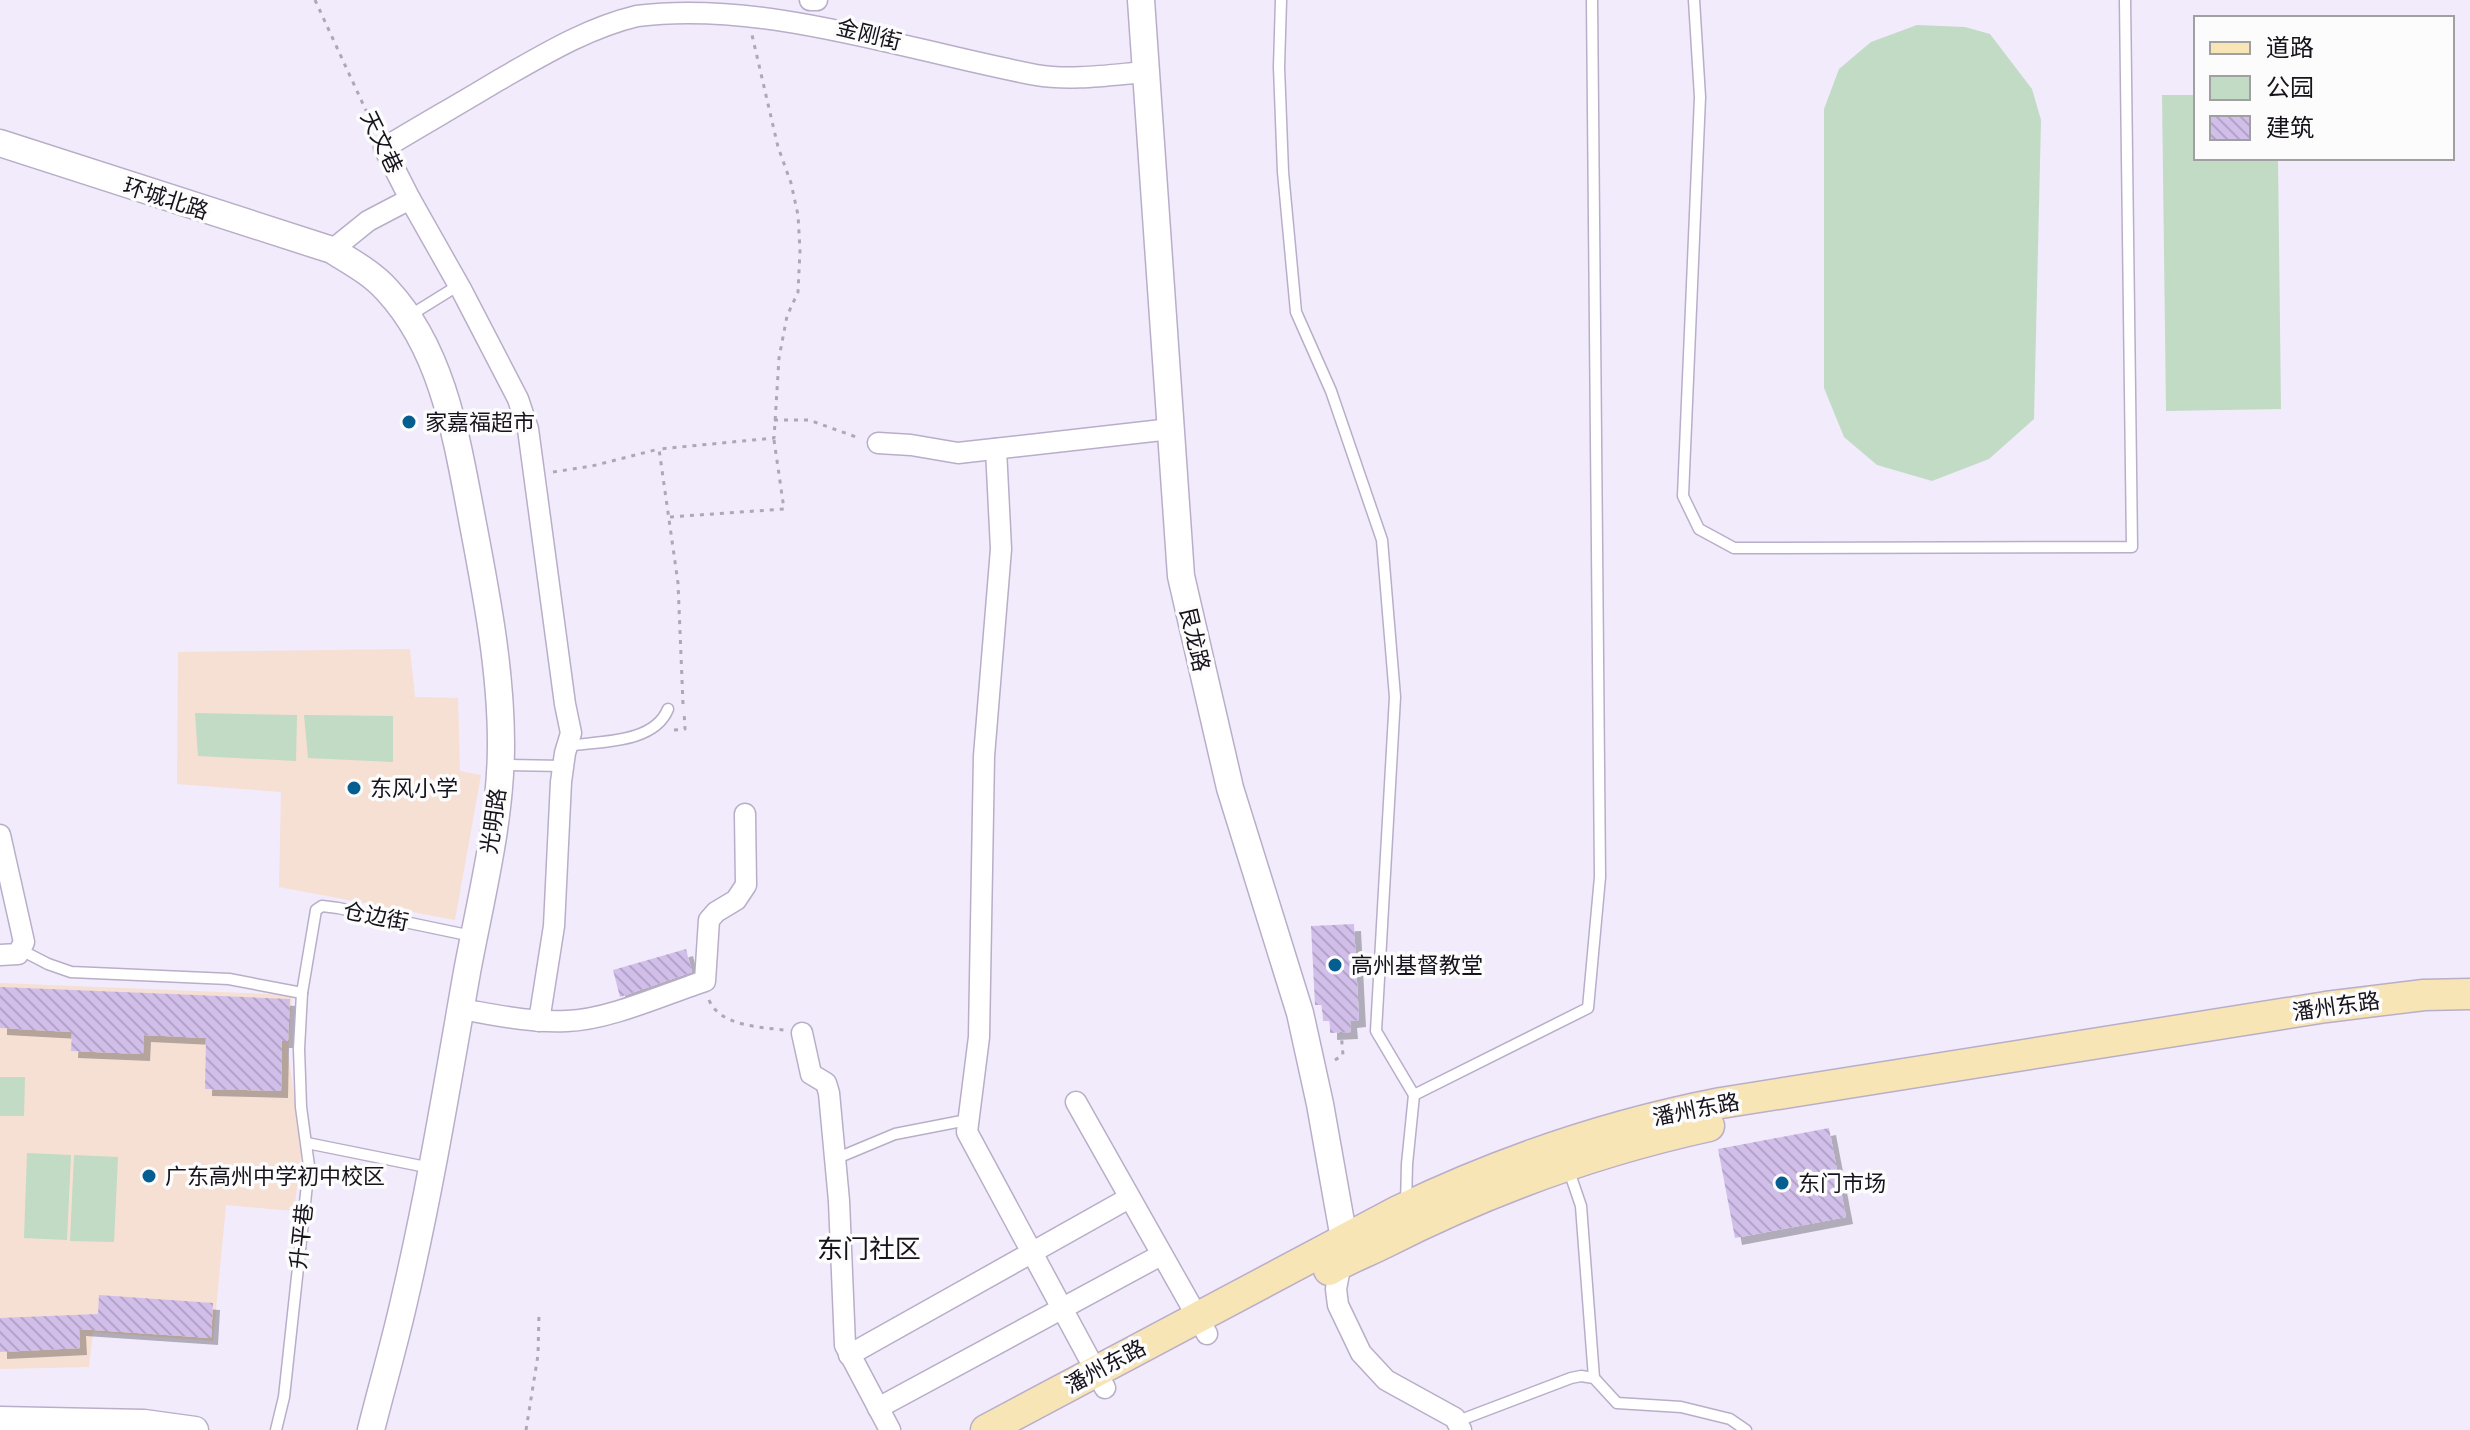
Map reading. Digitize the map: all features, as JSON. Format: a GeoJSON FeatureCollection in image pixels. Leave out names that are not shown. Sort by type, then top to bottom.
{"type":"FeatureCollection","features":[{"type":"Feature","properties":{"kind":"main road","name":"潘州东路"},"geometry":{"type":"LineString","coordinates":[[1560,1155],[1663,1114],[1735,1100],[2326,1007],[2424,995],[2470,994]]}},
{"type":"Feature","properties":{"kind":"main road","name":"潘州东路"},"geometry":{"type":"LineString","coordinates":[[986,1430],[1100,1380],[1408,1218],[1448,1187],[1560,1155],[1898,1093],[2296,1027],[2470,1011]]}},
{"type":"Feature","properties":{"kind":"main road","name":"潘州东路"},"geometry":{"type":"LineString","coordinates":[[1027,1430],[1100,1380]]}},
{"type":"Feature","properties":{"kind":"street"},"geometry":{"type":"LineString","coordinates":[[752,9],[779,0]]}},
{"type":"Feature","properties":{"kind":"street"},"geometry":{"type":"LineString","coordinates":[[810,0],[817,0]]}},
{"type":"Feature","properties":{"kind":"street","name":"艮龙路"},"geometry":{"type":"LineString","coordinates":[[1141,0],[1181,576],[1230,788],[1300,1013],[1320,1104],[1343,1251]]}},
{"type":"Feature","properties":{"kind":"street","name":"金刚街"},"geometry":{"type":"LineString","coordinates":[[384,148],[545,53],[610,24],[663,11],[752,9],[802,17],[1039,75],[1145,72]]}},
{"type":"Feature","properties":{"kind":"street","name":"环城北路"},"geometry":{"type":"LineString","coordinates":[[0,143],[332,250]]}},
{"type":"Feature","properties":{"kind":"street","name":"天文巷"},"geometry":{"type":"LineString","coordinates":[[332,250],[368,221],[410,199],[384,148]]}},
{"type":"Feature","properties":{"kind":"street"},"geometry":{"type":"LineString","coordinates":[[410,199],[518,399],[528,429],[570,723],[565,756],[557,895],[539,1021]]}},
{"type":"Feature","properties":{"kind":"street","name":"光明路"},"geometry":{"type":"LineString","coordinates":[[332,250],[360,267],[386,289],[408,317],[425,345],[444,394],[463,470],[493,632],[500,708],[500,765],[494,832],[405,1297],[371,1430]]}},
{"type":"Feature","properties":{"kind":"street"},"geometry":{"type":"LineString","coordinates":[[878,443],[958,453],[1171,429]]}},
{"type":"Feature","properties":{"kind":"street"},"geometry":{"type":"LineString","coordinates":[[996,449],[1000,569],[984,756],[979,1037],[967,1120],[969,1136],[1100,1380]]}},
{"type":"Feature","properties":{"kind":"street"},"geometry":{"type":"LineString","coordinates":[[461,1009],[539,1021],[584,1019],[705,981],[709,920],[736,900],[746,885],[745,814]]}},
{"type":"Feature","properties":{"kind":"street"},"geometry":{"type":"LineString","coordinates":[[0,835],[23,939],[21,950],[13,955],[0,955]]}},
{"type":"Feature","properties":{"kind":"street"},"geometry":{"type":"LineString","coordinates":[[802,1033],[811,1074],[828,1086],[835,1159],[844,1341],[890,1430]]}},
{"type":"Feature","properties":{"kind":"street"},"geometry":{"type":"LineString","coordinates":[[1076,1102],[1202,1326]]}},
{"type":"Feature","properties":{"kind":"street"},"geometry":{"type":"LineString","coordinates":[[849,1355],[1129,1198]]}},
{"type":"Feature","properties":{"kind":"street"},"geometry":{"type":"LineString","coordinates":[[1343,1251],[1336,1289],[1338,1305],[1361,1353],[1386,1380],[1459,1426]]}},
{"type":"Feature","properties":{"kind":"street"},"geometry":{"type":"LineString","coordinates":[[878,1408],[1161,1255]]}},
{"type":"Feature","properties":{"kind":"street"},"geometry":{"type":"LineString","coordinates":[[0,1420],[37,1425],[144,1423],[195,1430]]}},
{"type":"Feature","properties":{"kind":"lane"},"geometry":{"type":"LineString","coordinates":[[1281,0],[1279,67],[1283,172],[1296,312],[1331,391],[1382,540],[1395,697],[1376,1031],[1414,1095],[1407,1164],[1408,1218]]}},
{"type":"Feature","properties":{"kind":"lane"},"geometry":{"type":"LineString","coordinates":[[1414,1095],[1588,1008],[1600,877],[1592,0]]}},
{"type":"Feature","properties":{"kind":"lane"},"geometry":{"type":"LineString","coordinates":[[1694,0],[1700,97],[1683,496],[1699,529],[1734,548],[1782,548],[2132,547],[2125,0]]}},
{"type":"Feature","properties":{"kind":"lane"},"geometry":{"type":"LineString","coordinates":[[408,317],[459,285]]}},
{"type":"Feature","properties":{"kind":"lane"},"geometry":{"type":"LineString","coordinates":[[500,765],[565,756],[641,733],[658,725],[668,709]]}},
{"type":"Feature","properties":{"kind":"lane","name":"仓边街"},"geometry":{"type":"LineString","coordinates":[[302,993],[318,907],[338,908],[474,936]]}},
{"type":"Feature","properties":{"kind":"lane"},"geometry":{"type":"LineString","coordinates":[[21,950],[71,972],[229,979],[302,993]]}},
{"type":"Feature","properties":{"kind":"lane","name":"升平巷"},"geometry":{"type":"LineString","coordinates":[[276,1430],[285,1387],[309,1166],[299,1075],[302,993]]}},
{"type":"Feature","properties":{"kind":"lane"},"geometry":{"type":"LineString","coordinates":[[835,1159],[895,1134],[967,1120]]}},
{"type":"Feature","properties":{"kind":"lane"},"geometry":{"type":"LineString","coordinates":[[307,1143],[431,1168]]}},
{"type":"Feature","properties":{"kind":"lane"},"geometry":{"type":"LineString","coordinates":[[1560,1155],[1576,1186],[1581,1206],[1594,1378],[1617,1403],[1681,1407],[1730,1419],[1746,1430]]}},
{"type":"Feature","properties":{"kind":"lane"},"geometry":{"type":"LineString","coordinates":[[1459,1426],[1571,1378],[1594,1378]]}},
{"type":"Feature","properties":{"kind":"path","name":"天文巷"},"geometry":{"type":"LineString","coordinates":[[315,0],[384,148]]}},
{"type":"Feature","properties":{"kind":"path"},"geometry":{"type":"LineString","coordinates":[[670,517],[784,509],[774,420],[784,330],[798,292],[798,215],[778,147],[752,9]]}},
{"type":"Feature","properties":{"kind":"path"},"geometry":{"type":"LineString","coordinates":[[774,420],[809,420],[878,443]]}},
{"type":"Feature","properties":{"kind":"path"},"geometry":{"type":"LineString","coordinates":[[535,474],[592,466],[659,449],[774,438]]}},
{"type":"Feature","properties":{"kind":"path"},"geometry":{"type":"LineString","coordinates":[[641,733],[685,729],[678,583],[659,449]]}},
{"type":"Feature","properties":{"kind":"path"},"geometry":{"type":"LineString","coordinates":[[705,981],[712,1006],[722,1015],[760,1027],[802,1033]]}},
{"type":"Feature","properties":{"kind":"path"},"geometry":{"type":"LineString","coordinates":[[1341,1032],[1343,1055]]}},
{"type":"Feature","properties":{"kind":"path"},"geometry":{"type":"LineString","coordinates":[[526,1430],[538,1355],[539,1312]]}},
{"type":"Feature","properties":{"kind":"shaded area","name":"东风小学"},"geometry":{"type":"Polygon","coordinates":[[[410,649],[415,697],[458,698],[460,771],[481,775],[455,920],[279,887],[281,792],[177,784],[178,652],[410,649]]]}},
{"type":"Feature","properties":{"kind":"shaded area","name":"广东高州中学初中校区"},"geometry":{"type":"Polygon","coordinates":[[[0,983],[292,995],[288,1054],[302,1148],[294,1211],[226,1205],[213,1341],[93,1332],[89,1367],[0,1369],[0,983]]]}},
{"type":"Feature","properties":{"kind":"green space"},"geometry":{"type":"Polygon","coordinates":[[[1917,25],[1965,27],[1990,34],[2032,89],[2041,120],[2034,419],[1989,459],[1932,481],[1877,465],[1844,437],[1824,388],[1824,109],[1839,69],[1871,42],[1917,25]]]}},
{"type":"Feature","properties":{"kind":"green space"},"geometry":{"type":"Polygon","coordinates":[[[2162,95],[2194,95],[2194,160],[2278,160],[2281,409],[2166,411],[2162,95]]]}},
{"type":"Feature","properties":{"kind":"green space"},"geometry":{"type":"Polygon","coordinates":[[[195,713],[297,715],[296,761],[198,756],[195,713]]]}},
{"type":"Feature","properties":{"kind":"green space"},"geometry":{"type":"Polygon","coordinates":[[[304,715],[393,716],[393,762],[308,758],[304,715]]]}},
{"type":"Feature","properties":{"kind":"green space"},"geometry":{"type":"Polygon","coordinates":[[[0,1077],[25,1077],[24,1116],[0,1116],[0,1077]]]}},
{"type":"Feature","properties":{"kind":"green space"},"geometry":{"type":"Polygon","coordinates":[[[27,1153],[71,1155],[67,1240],[24,1238],[27,1153]]]}},
{"type":"Feature","properties":{"kind":"green space"},"geometry":{"type":"Polygon","coordinates":[[[74,1155],[118,1157],[114,1242],[70,1241],[74,1155]]]}},
{"type":"Feature","properties":{"kind":"building","name":"高州基督教堂"},"geometry":{"type":"Polygon","coordinates":[[[1354,924],[1359,1020],[1350,1021],[1351,1032],[1330,1033],[1330,1021],[1323,1021],[1322,1005],[1315,1005],[1311,926],[1354,924]]]}},
{"type":"Feature","properties":{"kind":"building"},"geometry":{"type":"Polygon","coordinates":[[[686,949],[692,972],[620,997],[613,970],[686,949]]]}},
{"type":"Feature","properties":{"kind":"building"},"geometry":{"type":"Polygon","coordinates":[[[0,987],[290,999],[288,1041],[282,1041],[281,1091],[205,1089],[206,1038],[144,1035],[143,1054],[71,1051],[72,1032],[0,1028],[0,987]]]}},
{"type":"Feature","properties":{"kind":"building","name":"东门市场"},"geometry":{"type":"Polygon","coordinates":[[[1829,1128],[1846,1217],[1735,1238],[1718,1149],[1829,1128]]]}},
{"type":"Feature","properties":{"kind":"building"},"geometry":{"type":"Polygon","coordinates":[[[99,1295],[213,1303],[211,1338],[79,1329],[80,1348],[0,1352],[0,1318],[98,1314],[99,1295]]]}},
{"type":"Feature","properties":{"kind":"place","name":"家嘉福超市"},"geometry":{"type":"Point","coordinates":[409,422]}},
{"type":"Feature","properties":{"kind":"place","name":"东风小学"},"geometry":{"type":"Point","coordinates":[354,788]}},
{"type":"Feature","properties":{"kind":"place","name":"高州基督教堂"},"geometry":{"type":"Point","coordinates":[1335,965]}},
{"type":"Feature","properties":{"kind":"place","name":"广东高州中学初中校区"},"geometry":{"type":"Point","coordinates":[149,1176]}},
{"type":"Feature","properties":{"kind":"place","name":"东门市场"},"geometry":{"type":"Point","coordinates":[1782,1183]}},
{"type":"Feature","properties":{"kind":"district","name":"东门社区"},"geometry":{"type":"Point","coordinates":[869,1249]}}]}
